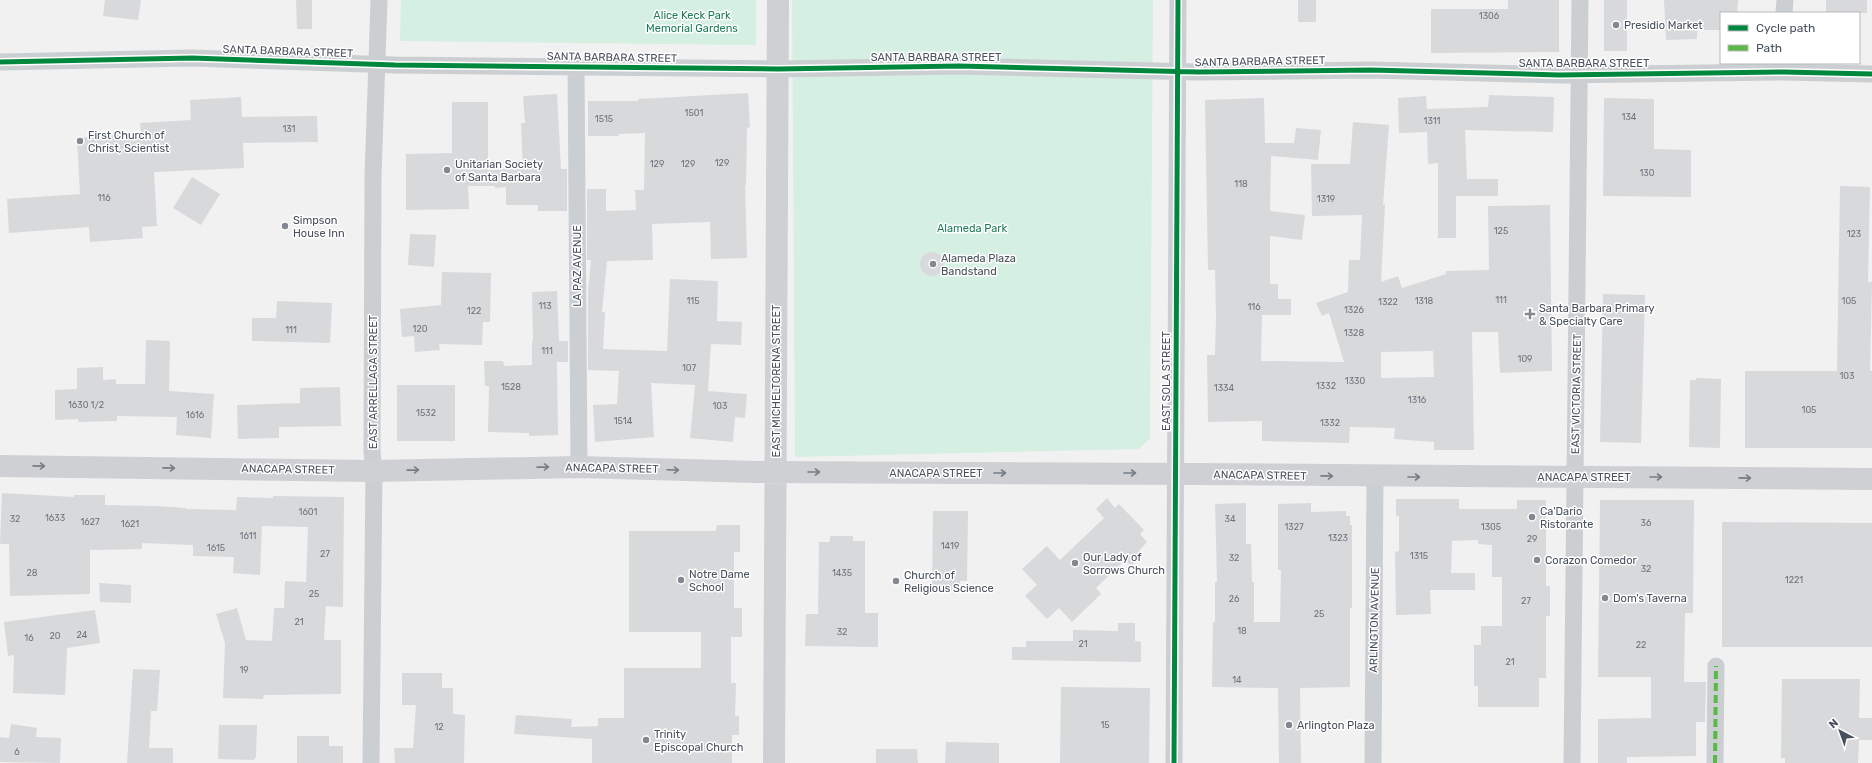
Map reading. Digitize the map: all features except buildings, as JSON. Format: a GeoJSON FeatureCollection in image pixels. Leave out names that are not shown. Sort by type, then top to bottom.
{"type":"FeatureCollection","features":[{"type":"Feature","properties":{"kind":"street","name":"EAST ARRELLAGA STREET"},"geometry":{"type":"LineString","coordinates":[[371,763],[374,471],[372,452],[373,177],[379,0]]}},
{"type":"Feature","properties":{"kind":"street","name":"EAST MICHELTORENA STREET"},"geometry":{"type":"LineString","coordinates":[[774,763],[775,472],[779,140],[778,0]]}},
{"type":"Feature","properties":{"kind":"street","name":"EAST SOLA STREET"},"geometry":{"type":"LineString","coordinates":[[1174,763],[1178,0]]}},
{"type":"Feature","properties":{"kind":"street","name":"EAST VICTORIA STREET"},"geometry":{"type":"LineString","coordinates":[[1572,763],[1580,0]]}},
{"type":"Feature","properties":{"kind":"street"},"geometry":{"type":"LineString","coordinates":[[1784,12],[1785,0]]}},
{"type":"Feature","properties":{"kind":"street","name":"SANTA BARBARA STREET"},"geometry":{"type":"LineString","coordinates":[[0,62],[192,58],[377,64],[778,69],[959,66],[1177,71],[1395,70],[1579,74],[1784,68],[1872,74]]}},
{"type":"Feature","properties":{"kind":"street","name":"LA PAZ AVENUE"},"geometry":{"type":"LineString","coordinates":[[576,66],[579,467]]}},
{"type":"Feature","properties":{"kind":"street","name":"ANACAPA STREET"},"geometry":{"type":"LineString","coordinates":[[0,466],[374,471],[579,467],[775,472],[1872,479]]}},
{"type":"Feature","properties":{"kind":"street","name":"ARLINGTON AVENUE"},"geometry":{"type":"LineString","coordinates":[[1373,763],[1376,509],[1374,476]]}},
{"type":"Feature","properties":{"kind":"street"},"geometry":{"type":"LineString","coordinates":[[1715,763],[1716,666]]}},
{"type":"Feature","properties":{"kind":"green space","name":"Alice Keck Park Memorial Gardens"},"geometry":{"type":"Polygon","coordinates":[[[401,0],[756,0],[756,45],[400,41],[401,0]]]}},
{"type":"Feature","properties":{"kind":"green space","name":"Alameda Park"},"geometry":{"type":"Polygon","coordinates":[[[792,0],[1153,0],[1150,438],[1139,449],[795,457],[792,0]]]}},
{"type":"Feature","properties":{"kind":"marked path"},"geometry":{"type":"LineString","coordinates":[[1715,763],[1716,666]]}},
{"type":"Feature","properties":{"kind":"cycle path"},"geometry":{"type":"LineString","coordinates":[[1174,763],[1178,0]]}},
{"type":"Feature","properties":{"kind":"cycle path"},"geometry":{"type":"LineString","coordinates":[[0,62],[192,58],[395,65],[778,69],[959,66],[1198,72],[1371,70],[1559,75],[1784,72],[1872,74]]}},
{"type":"Feature","properties":{"kind":"place","name":"Presidio Market"},"geometry":{"type":"Point","coordinates":[1616,25]}},
{"type":"Feature","properties":{"kind":"place","name":"First Church of Christ, Scientist"},"geometry":{"type":"Point","coordinates":[80,141]}},
{"type":"Feature","properties":{"kind":"place","name":"Unitarian Society of Santa Barbara"},"geometry":{"type":"Point","coordinates":[447,170]}},
{"type":"Feature","properties":{"kind":"place","name":"Simpson House Inn"},"geometry":{"type":"Point","coordinates":[285,226]}},
{"type":"Feature","properties":{"kind":"place","name":"Alameda Plaza Bandstand"},"geometry":{"type":"Point","coordinates":[933,264]}},
{"type":"Feature","properties":{"kind":"place","name":"Santa Barbara Primary & Specialty Care"},"geometry":{"type":"Point","coordinates":[1530,314]}},
{"type":"Feature","properties":{"kind":"place","name":"Ca'Dario Ristorante"},"geometry":{"type":"Point","coordinates":[1532,517]}},
{"type":"Feature","properties":{"kind":"place","name":"Corazon Comedor"},"geometry":{"type":"Point","coordinates":[1537,560]}},
{"type":"Feature","properties":{"kind":"place","name":"Our Lady of Sorrows Church"},"geometry":{"type":"Point","coordinates":[1075,563]}},
{"type":"Feature","properties":{"kind":"place","name":"Notre Dame School"},"geometry":{"type":"Point","coordinates":[681,580]}},
{"type":"Feature","properties":{"kind":"place","name":"Church of Religious Science"},"geometry":{"type":"Point","coordinates":[896,581]}},
{"type":"Feature","properties":{"kind":"place","name":"Dom's Taverna"},"geometry":{"type":"Point","coordinates":[1605,598]}},
{"type":"Feature","properties":{"kind":"place","name":"Arlington Plaza"},"geometry":{"type":"Point","coordinates":[1289,725]}},
{"type":"Feature","properties":{"kind":"place","name":"Trinity Episcopal Church"},"geometry":{"type":"Point","coordinates":[646,740]}}]}
